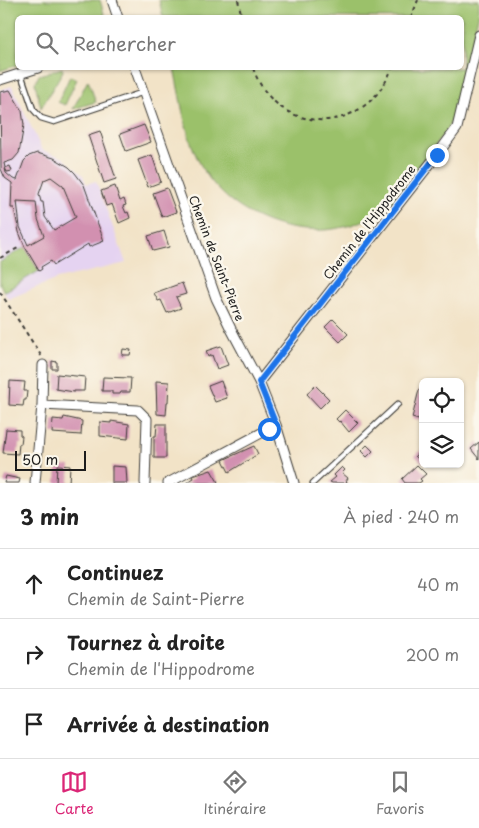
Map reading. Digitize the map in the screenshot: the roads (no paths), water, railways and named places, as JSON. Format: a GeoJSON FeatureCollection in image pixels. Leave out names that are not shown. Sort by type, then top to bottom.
{"type":"FeatureCollection","features":[{"type":"Feature","properties":{"kind":"street"},"geometry":{"type":"LineString","coordinates":[[112,0],[117,15]]}},
{"type":"Feature","properties":{"kind":"street","name":"Chemin de l'Hippodrome"},"geometry":{"type":"LineString","coordinates":[[259,382],[437,155],[456,128],[479,35]]}},
{"type":"Feature","properties":{"kind":"street"},"geometry":{"type":"LineString","coordinates":[[0,80],[32,70]]}},
{"type":"Feature","properties":{"kind":"street","name":"Chemin de Saint-Pierre"},"geometry":{"type":"LineString","coordinates":[[136,70],[216,298],[230,329],[259,382],[276,425],[294,483]]}},
{"type":"Feature","properties":{"kind":"street"},"geometry":{"type":"LineString","coordinates":[[35,483],[42,404],[43,365]]}},
{"type":"Feature","properties":{"kind":"street"},"geometry":{"type":"LineString","coordinates":[[42,404],[138,410],[144,414],[147,419],[145,483]]}},
{"type":"Feature","properties":{"kind":"street"},"geometry":{"type":"LineString","coordinates":[[168,483],[276,425]]}},
{"type":"Feature","properties":{"kind":"lane"},"geometry":{"type":"LineString","coordinates":[[21,74],[33,109],[41,118],[54,122],[144,92]]}},
{"type":"Feature","properties":{"kind":"lane"},"geometry":{"type":"LineString","coordinates":[[312,483],[398,404]]}}]}
